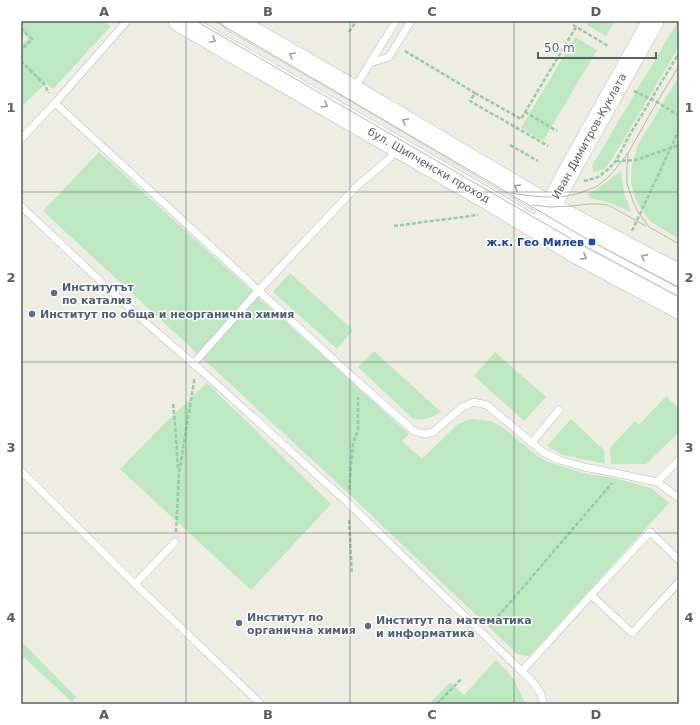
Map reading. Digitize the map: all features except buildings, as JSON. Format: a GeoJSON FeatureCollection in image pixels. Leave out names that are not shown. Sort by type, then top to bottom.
{"type":"FeatureCollection","features":[{"type":"Feature","properties":{"kind":"main road","name":"бул. Шипченски проход"},"geometry":{"type":"LineString","coordinates":[[179,21],[494,202],[544,218],[679,275]]}},
{"type":"Feature","properties":{"kind":"main road","name":"бул. Шипченски проход"},"geometry":{"type":"LineString","coordinates":[[233,21],[353,90],[544,218],[575,252],[679,308]]}},
{"type":"Feature","properties":{"kind":"main road","name":"Иван Димитров-Куклата"},"geometry":{"type":"LineString","coordinates":[[544,218],[653,21]]}},
{"type":"Feature","properties":{"kind":"lane"},"geometry":{"type":"LineString","coordinates":[[21,139],[55,103],[127,21]]}},
{"type":"Feature","properties":{"kind":"lane"},"geometry":{"type":"LineString","coordinates":[[353,90],[396,21]]}},
{"type":"Feature","properties":{"kind":"lane"},"geometry":{"type":"LineString","coordinates":[[370,63],[389,57],[410,21]]}},
{"type":"Feature","properties":{"kind":"lane"},"geometry":{"type":"LineString","coordinates":[[55,103],[357,381],[414,430],[424,434],[433,432],[461,408],[474,402],[487,405],[531,443],[543,452],[559,460],[584,467],[657,482],[679,498]]}},
{"type":"Feature","properties":{"kind":"lane"},"geometry":{"type":"LineString","coordinates":[[193,364],[259,290],[357,186],[388,160],[399,147]]}},
{"type":"Feature","properties":{"kind":"lane"},"geometry":{"type":"LineString","coordinates":[[21,217],[24,208],[112,292],[348,503],[533,682],[541,694],[543,704]]}},
{"type":"Feature","properties":{"kind":"lane"},"geometry":{"type":"LineString","coordinates":[[544,218],[679,292]]}},
{"type":"Feature","properties":{"kind":"lane"},"geometry":{"type":"LineString","coordinates":[[531,443],[559,410]]}},
{"type":"Feature","properties":{"kind":"lane"},"geometry":{"type":"LineString","coordinates":[[657,482],[679,460]]}},
{"type":"Feature","properties":{"kind":"lane"},"geometry":{"type":"LineString","coordinates":[[21,471],[135,584],[261,704]]}},
{"type":"Feature","properties":{"kind":"lane"},"geometry":{"type":"LineString","coordinates":[[522,671],[650,532],[679,560]]}},
{"type":"Feature","properties":{"kind":"lane"},"geometry":{"type":"LineString","coordinates":[[135,584],[175,542]]}},
{"type":"Feature","properties":{"kind":"lane"},"geometry":{"type":"LineString","coordinates":[[591,595],[632,633],[679,582]]}},
{"type":"Feature","properties":{"kind":"path"},"geometry":{"type":"LineString","coordinates":[[350,32],[356,21]]}},
{"type":"Feature","properties":{"kind":"path"},"geometry":{"type":"LineString","coordinates":[[396,46],[521,119],[574,26],[608,46]]}},
{"type":"Feature","properties":{"kind":"path"},"geometry":{"type":"LineString","coordinates":[[21,28],[32,39],[21,50]]}},
{"type":"Feature","properties":{"kind":"path"},"geometry":{"type":"LineString","coordinates":[[578,183],[596,178],[605,172],[616,161],[679,53]]}},
{"type":"Feature","properties":{"kind":"path"},"geometry":{"type":"LineString","coordinates":[[21,61],[44,84],[55,103]]}},
{"type":"Feature","properties":{"kind":"path"},"geometry":{"type":"LineString","coordinates":[[634,91],[679,116]]}},
{"type":"Feature","properties":{"kind":"path"},"geometry":{"type":"LineString","coordinates":[[475,93],[470,101],[548,146]]}},
{"type":"Feature","properties":{"kind":"path"},"geometry":{"type":"LineString","coordinates":[[525,112],[557,131]]}},
{"type":"Feature","properties":{"kind":"path"},"geometry":{"type":"LineString","coordinates":[[632,231],[679,130]]}},
{"type":"Feature","properties":{"kind":"path"},"geometry":{"type":"LineString","coordinates":[[510,145],[538,161]]}},
{"type":"Feature","properties":{"kind":"path"},"geometry":{"type":"LineString","coordinates":[[616,161],[636,160],[679,145]]}},
{"type":"Feature","properties":{"kind":"path"},"geometry":{"type":"LineString","coordinates":[[394,226],[485,214]]}},
{"type":"Feature","properties":{"kind":"path"},"geometry":{"type":"LineString","coordinates":[[175,542],[179,472],[194,382],[193,364]]}},
{"type":"Feature","properties":{"kind":"path"},"geometry":{"type":"LineString","coordinates":[[352,574],[348,503],[353,443],[358,430],[357,381]]}},
{"type":"Feature","properties":{"kind":"path"},"geometry":{"type":"LineString","coordinates":[[173,404],[176,422],[179,472]]}},
{"type":"Feature","properties":{"kind":"path"},"geometry":{"type":"LineString","coordinates":[[484,634],[620,474]]}},
{"type":"Feature","properties":{"kind":"path"},"geometry":{"type":"LineString","coordinates":[[437,704],[461,680]]}},
{"type":"Feature","properties":{"kind":"green space"},"geometry":{"type":"Polygon","coordinates":[[[21,21],[102,21],[111,26],[53,89],[46,83],[21,107],[21,45],[28,38],[21,31],[21,21]]]}},
{"type":"Feature","properties":{"kind":"green space"},"geometry":{"type":"Polygon","coordinates":[[[589,21],[615,21],[606,36],[587,25],[589,21]]]}},
{"type":"Feature","properties":{"kind":"green space"},"geometry":{"type":"Polygon","coordinates":[[[678,21],[679,48],[612,159],[604,169],[594,172],[592,166],[678,21]]]}},
{"type":"Feature","properties":{"kind":"green space"},"geometry":{"type":"Polygon","coordinates":[[[575,37],[597,50],[543,141],[521,128],[575,37]]]}},
{"type":"Feature","properties":{"kind":"green space"},"geometry":{"type":"Polygon","coordinates":[[[679,76],[679,239],[650,221],[635,198],[631,181],[632,164],[638,145],[679,76]]]}},
{"type":"Feature","properties":{"kind":"green space"},"geometry":{"type":"Polygon","coordinates":[[[99,152],[409,434],[402,441],[422,459],[458,424],[471,419],[490,421],[501,426],[536,455],[548,462],[583,473],[618,479],[651,488],[669,503],[529,656],[517,654],[346,491],[43,211],[99,152]]]}},
{"type":"Feature","properties":{"kind":"green space"},"geometry":{"type":"Polygon","coordinates":[[[621,171],[624,194],[631,210],[630,212],[614,204],[590,198],[588,194],[621,171]]]}},
{"type":"Feature","properties":{"kind":"green space"},"geometry":{"type":"Polygon","coordinates":[[[290,273],[353,330],[337,349],[273,292],[290,273]]]}},
{"type":"Feature","properties":{"kind":"green space"},"geometry":{"type":"Polygon","coordinates":[[[374,351],[441,412],[427,418],[412,418],[358,367],[374,351]]]}},
{"type":"Feature","properties":{"kind":"green space"},"geometry":{"type":"Polygon","coordinates":[[[495,352],[546,397],[524,421],[474,376],[495,352]]]}},
{"type":"Feature","properties":{"kind":"green space"},"geometry":{"type":"Polygon","coordinates":[[[207,383],[331,504],[251,590],[120,469],[207,383]]]}},
{"type":"Feature","properties":{"kind":"green space"},"geometry":{"type":"Polygon","coordinates":[[[666,396],[679,409],[679,432],[646,464],[611,464],[610,448],[635,421],[639,425],[666,396]]]}},
{"type":"Feature","properties":{"kind":"green space"},"geometry":{"type":"Polygon","coordinates":[[[571,419],[604,450],[605,464],[563,455],[547,446],[571,419]]]}},
{"type":"Feature","properties":{"kind":"green space"},"geometry":{"type":"Polygon","coordinates":[[[21,641],[76,697],[72,702],[21,655],[21,641]]]}},
{"type":"Feature","properties":{"kind":"green space"},"geometry":{"type":"Polygon","coordinates":[[[496,660],[513,678],[526,704],[429,704],[450,682],[464,695],[496,660]]]}},
{"type":"Feature","properties":{"kind":"tram line"},"geometry":{"type":"LineString","coordinates":[[196,21],[580,244],[679,297]]}},
{"type":"Feature","properties":{"kind":"tram line"},"geometry":{"type":"LineString","coordinates":[[215,21],[592,242],[679,288]]}},
{"type":"Feature","properties":{"kind":"tram line"},"geometry":{"type":"LineString","coordinates":[[679,66],[628,153],[627,167],[627,184],[638,212],[649,227],[679,244]]}},
{"type":"Feature","properties":{"kind":"tram line"},"geometry":{"type":"LineString","coordinates":[[511,193],[551,197],[561,197],[580,193],[596,187],[605,180],[616,169],[628,153]]}},
{"type":"Feature","properties":{"kind":"tram line"},"geometry":{"type":"LineString","coordinates":[[532,205],[550,207],[588,204],[608,205],[646,226]]}},
{"type":"Feature","properties":{"kind":"place","name":"ж.к. Гео Милев"},"geometry":{"type":"Point","coordinates":[592,242]}},
{"type":"Feature","properties":{"kind":"place","name":"Институтът по катализ"},"geometry":{"type":"Point","coordinates":[54,293]}},
{"type":"Feature","properties":{"kind":"place","name":"Институт по обща и неорганична химия"},"geometry":{"type":"Point","coordinates":[32,314]}},
{"type":"Feature","properties":{"kind":"place","name":"Институт по органична химия"},"geometry":{"type":"Point","coordinates":[239,623]}},
{"type":"Feature","properties":{"kind":"place","name":"Институт па математика и информатика"},"geometry":{"type":"Point","coordinates":[368,626]}}]}
